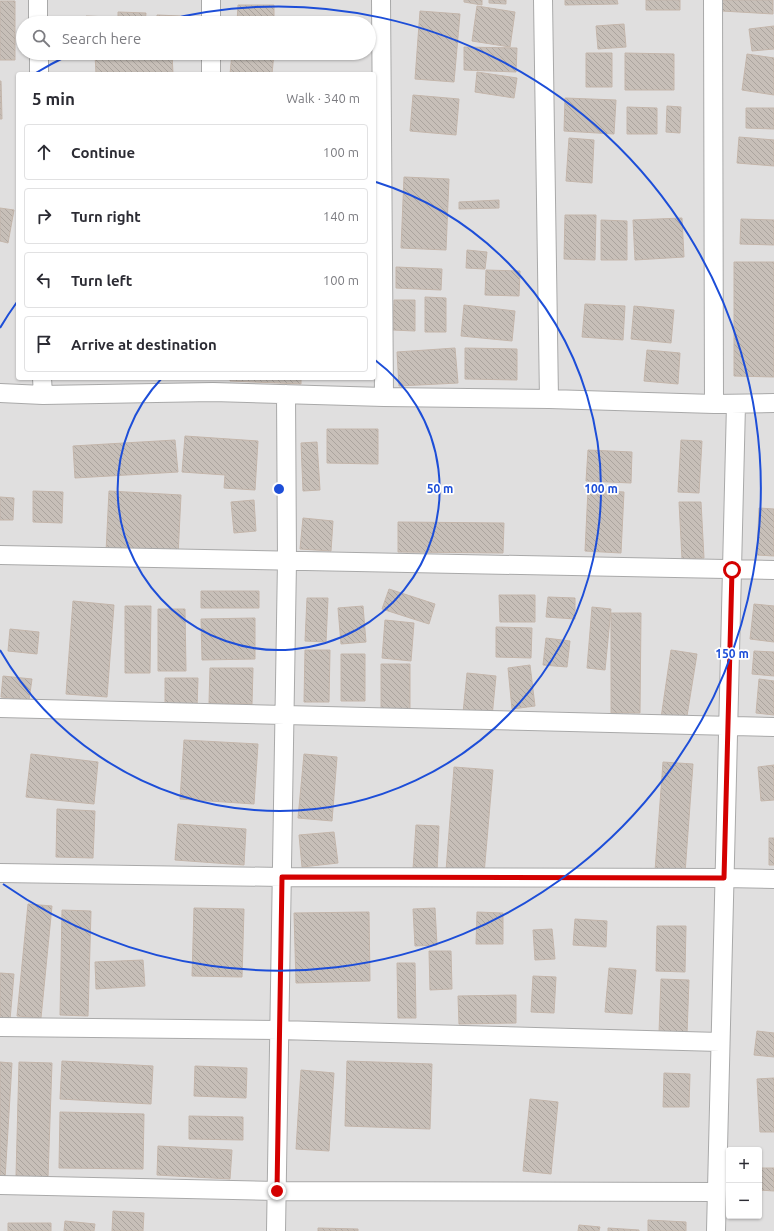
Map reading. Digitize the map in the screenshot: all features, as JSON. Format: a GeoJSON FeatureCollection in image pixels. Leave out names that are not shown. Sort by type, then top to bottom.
{"type":"FeatureCollection","features":[{"type":"Feature","properties":{"kind":"street"},"geometry":{"type":"LineString","coordinates":[[38,0],[38,16]]}},
{"type":"Feature","properties":{"kind":"street"},"geometry":{"type":"LineString","coordinates":[[211,0],[211,16]]}},
{"type":"Feature","properties":{"kind":"street"},"geometry":{"type":"LineString","coordinates":[[381,0],[384,397]]}},
{"type":"Feature","properties":{"kind":"street"},"geometry":{"type":"LineString","coordinates":[[543,0],[549,399]]}},
{"type":"Feature","properties":{"kind":"street"},"geometry":{"type":"LineString","coordinates":[[713,0],[714,404]]}},
{"type":"Feature","properties":{"kind":"street"},"geometry":{"type":"LineString","coordinates":[[39,60],[39,72]]}},
{"type":"Feature","properties":{"kind":"street"},"geometry":{"type":"LineString","coordinates":[[211,60],[211,72]]}},
{"type":"Feature","properties":{"kind":"street"},"geometry":{"type":"LineString","coordinates":[[0,393],[42,386],[213,385],[286,394],[714,404],[774,403]]}},
{"type":"Feature","properties":{"kind":"street"},"geometry":{"type":"LineString","coordinates":[[276,1231],[287,561],[286,394]]}},
{"type":"Feature","properties":{"kind":"street"},"geometry":{"type":"LineString","coordinates":[[716,1231],[736,404]]}},
{"type":"Feature","properties":{"kind":"street"},"geometry":{"type":"LineString","coordinates":[[0,555],[774,570]]}},
{"type":"Feature","properties":{"kind":"street"},"geometry":{"type":"LineString","coordinates":[[0,708],[774,727]]}},
{"type":"Feature","properties":{"kind":"street"},"geometry":{"type":"LineString","coordinates":[[0,873],[282,877],[774,879]]}},
{"type":"Feature","properties":{"kind":"street"},"geometry":{"type":"LineString","coordinates":[[0,1027],[279,1030],[720,1042]]}},
{"type":"Feature","properties":{"kind":"street"},"geometry":{"type":"LineString","coordinates":[[0,1185],[277,1191],[717,1192]]}},
{"type":"Feature","properties":{"kind":"shaded area"},"geometry":{"type":"Polygon","coordinates":[[[0,0],[774,0],[774,1231],[0,1231],[0,0]]]}},
{"type":"Feature","properties":{"kind":"building"},"geometry":{"type":"Polygon","coordinates":[[[464,0],[482,0],[482,5],[464,2],[464,0]]]}},
{"type":"Feature","properties":{"kind":"building"},"geometry":{"type":"Polygon","coordinates":[[[489,0],[506,0],[506,4],[489,3],[489,0]]]}},
{"type":"Feature","properties":{"kind":"building"},"geometry":{"type":"Polygon","coordinates":[[[565,0],[617,0],[618,4],[565,5],[565,0]]]}},
{"type":"Feature","properties":{"kind":"building"},"geometry":{"type":"Polygon","coordinates":[[[646,0],[680,0],[680,10],[646,10],[646,0]]]}},
{"type":"Feature","properties":{"kind":"building"},"geometry":{"type":"Polygon","coordinates":[[[722,0],[773,0],[773,14],[722,11],[722,0]]]}},
{"type":"Feature","properties":{"kind":"building"},"geometry":{"type":"Polygon","coordinates":[[[0,1],[15,1],[15,60],[0,60],[0,1]]]}},
{"type":"Feature","properties":{"kind":"building"},"geometry":{"type":"Polygon","coordinates":[[[238,5],[274,5],[274,16],[237,16],[238,5]]]}},
{"type":"Feature","properties":{"kind":"building"},"geometry":{"type":"Polygon","coordinates":[[[477,6],[515,12],[510,47],[472,41],[477,6]]]}},
{"type":"Feature","properties":{"kind":"building"},"geometry":{"type":"Polygon","coordinates":[[[420,11],[460,14],[454,82],[415,79],[420,11]]]}},
{"type":"Feature","properties":{"kind":"building"},"geometry":{"type":"Polygon","coordinates":[[[118,12],[146,13],[146,16],[118,16],[118,12]]]}},
{"type":"Feature","properties":{"kind":"building"},"geometry":{"type":"Polygon","coordinates":[[[157,15],[180,16],[157,16],[157,15]]]}},
{"type":"Feature","properties":{"kind":"building"},"geometry":{"type":"Polygon","coordinates":[[[624,24],[626,47],[598,49],[596,26],[624,24]]]}},
{"type":"Feature","properties":{"kind":"building"},"geometry":{"type":"Polygon","coordinates":[[[774,26],[774,49],[752,51],[749,29],[774,26]]]}},
{"type":"Feature","properties":{"kind":"building"},"geometry":{"type":"Polygon","coordinates":[[[464,47],[517,48],[516,72],[464,70],[464,47]]]}},
{"type":"Feature","properties":{"kind":"building"},"geometry":{"type":"Polygon","coordinates":[[[586,53],[612,53],[612,87],[586,87],[586,53]]]}},
{"type":"Feature","properties":{"kind":"building"},"geometry":{"type":"Polygon","coordinates":[[[625,53],[674,54],[674,90],[625,90],[625,53]]]}},
{"type":"Feature","properties":{"kind":"building"},"geometry":{"type":"Polygon","coordinates":[[[747,54],[774,58],[774,95],[742,90],[747,54]]]}},
{"type":"Feature","properties":{"kind":"building"},"geometry":{"type":"Polygon","coordinates":[[[95,60],[172,60],[173,72],[96,72],[95,60]]]}},
{"type":"Feature","properties":{"kind":"building"},"geometry":{"type":"Polygon","coordinates":[[[231,60],[273,60],[272,72],[230,72],[231,60]]]}},
{"type":"Feature","properties":{"kind":"building"},"geometry":{"type":"Polygon","coordinates":[[[477,72],[517,78],[514,98],[475,92],[477,72]]]}},
{"type":"Feature","properties":{"kind":"building"},"geometry":{"type":"Polygon","coordinates":[[[1,81],[2,119],[0,119],[1,81]]]}},
{"type":"Feature","properties":{"kind":"building"},"geometry":{"type":"Polygon","coordinates":[[[413,95],[459,99],[456,135],[410,131],[413,95]]]}},
{"type":"Feature","properties":{"kind":"building"},"geometry":{"type":"Polygon","coordinates":[[[565,98],[616,100],[614,134],[564,131],[565,98]]]}},
{"type":"Feature","properties":{"kind":"building"},"geometry":{"type":"Polygon","coordinates":[[[667,106],[681,107],[680,133],[666,132],[667,106]]]}},
{"type":"Feature","properties":{"kind":"building"},"geometry":{"type":"Polygon","coordinates":[[[627,107],[657,108],[657,134],[627,134],[627,107]]]}},
{"type":"Feature","properties":{"kind":"building"},"geometry":{"type":"Polygon","coordinates":[[[746,108],[774,108],[774,129],[746,128],[746,108]]]}},
{"type":"Feature","properties":{"kind":"building"},"geometry":{"type":"Polygon","coordinates":[[[739,137],[774,140],[774,166],[737,163],[739,137]]]}},
{"type":"Feature","properties":{"kind":"building"},"geometry":{"type":"Polygon","coordinates":[[[569,138],[594,140],[592,183],[566,181],[569,138]]]}},
{"type":"Feature","properties":{"kind":"building"},"geometry":{"type":"Polygon","coordinates":[[[404,177],[449,179],[446,250],[401,248],[404,177]]]}},
{"type":"Feature","properties":{"kind":"building"},"geometry":{"type":"Polygon","coordinates":[[[499,200],[499,208],[459,209],[459,202],[499,200]]]}},
{"type":"Feature","properties":{"kind":"building"},"geometry":{"type":"Polygon","coordinates":[[[0,208],[14,210],[8,243],[0,241],[0,208]]]}},
{"type":"Feature","properties":{"kind":"building"},"geometry":{"type":"Polygon","coordinates":[[[565,215],[596,215],[595,260],[564,259],[565,215]]]}},
{"type":"Feature","properties":{"kind":"building"},"geometry":{"type":"Polygon","coordinates":[[[682,218],[684,257],[635,260],[633,220],[682,218]]]}},
{"type":"Feature","properties":{"kind":"building"},"geometry":{"type":"Polygon","coordinates":[[[741,219],[774,220],[774,245],[740,244],[741,219]]]}},
{"type":"Feature","properties":{"kind":"building"},"geometry":{"type":"Polygon","coordinates":[[[601,220],[627,221],[627,260],[601,260],[601,220]]]}},
{"type":"Feature","properties":{"kind":"building"},"geometry":{"type":"Polygon","coordinates":[[[467,250],[487,252],[485,269],[466,268],[467,250]]]}},
{"type":"Feature","properties":{"kind":"building"},"geometry":{"type":"Polygon","coordinates":[[[734,262],[774,262],[774,377],[734,376],[734,262]]]}},
{"type":"Feature","properties":{"kind":"building"},"geometry":{"type":"Polygon","coordinates":[[[396,267],[442,269],[441,290],[396,288],[396,267]]]}},
{"type":"Feature","properties":{"kind":"building"},"geometry":{"type":"Polygon","coordinates":[[[486,270],[520,271],[519,296],[485,295],[486,270]]]}},
{"type":"Feature","properties":{"kind":"building"},"geometry":{"type":"Polygon","coordinates":[[[425,297],[446,298],[446,332],[425,332],[425,297]]]}},
{"type":"Feature","properties":{"kind":"building"},"geometry":{"type":"Polygon","coordinates":[[[394,300],[415,300],[415,331],[393,330],[394,300]]]}},
{"type":"Feature","properties":{"kind":"building"},"geometry":{"type":"Polygon","coordinates":[[[585,304],[625,306],[623,340],[582,337],[585,304]]]}},
{"type":"Feature","properties":{"kind":"building"},"geometry":{"type":"Polygon","coordinates":[[[464,305],[515,311],[512,341],[461,336],[464,305]]]}},
{"type":"Feature","properties":{"kind":"building"},"geometry":{"type":"Polygon","coordinates":[[[634,306],[674,310],[671,343],[631,339],[634,306]]]}},
{"type":"Feature","properties":{"kind":"building"},"geometry":{"type":"Polygon","coordinates":[[[455,348],[458,383],[399,386],[397,352],[455,348]]]}},
{"type":"Feature","properties":{"kind":"building"},"geometry":{"type":"Polygon","coordinates":[[[465,348],[517,349],[517,380],[465,379],[465,348]]]}},
{"type":"Feature","properties":{"kind":"building"},"geometry":{"type":"Polygon","coordinates":[[[647,350],[680,353],[678,384],[644,381],[647,350]]]}},
{"type":"Feature","properties":{"kind":"building"},"geometry":{"type":"Polygon","coordinates":[[[301,380],[301,384],[230,381],[301,380]]]}},
{"type":"Feature","properties":{"kind":"building"},"geometry":{"type":"Polygon","coordinates":[[[327,429],[378,429],[378,464],[327,463],[327,429]]]}},
{"type":"Feature","properties":{"kind":"building"},"geometry":{"type":"Polygon","coordinates":[[[185,436],[258,441],[255,490],[224,488],[225,475],[182,472],[185,436]]]}},
{"type":"Feature","properties":{"kind":"building"},"geometry":{"type":"Polygon","coordinates":[[[175,440],[178,472],[75,478],[73,446],[175,440]]]}},
{"type":"Feature","properties":{"kind":"building"},"geometry":{"type":"Polygon","coordinates":[[[681,440],[702,441],[699,493],[678,492],[681,440]]]}},
{"type":"Feature","properties":{"kind":"building"},"geometry":{"type":"Polygon","coordinates":[[[317,442],[320,490],[303,491],[301,443],[317,442]]]}},
{"type":"Feature","properties":{"kind":"building"},"geometry":{"type":"Polygon","coordinates":[[[588,450],[632,452],[631,483],[586,481],[588,450]]]}},
{"type":"Feature","properties":{"kind":"building"},"geometry":{"type":"Polygon","coordinates":[[[588,490],[624,492],[621,553],[585,551],[588,490]]]}},
{"type":"Feature","properties":{"kind":"building"},"geometry":{"type":"Polygon","coordinates":[[[33,491],[63,492],[62,523],[33,522],[33,491]]]}},
{"type":"Feature","properties":{"kind":"building"},"geometry":{"type":"Polygon","coordinates":[[[109,491],[181,495],[178,556],[106,552],[109,491]]]}},
{"type":"Feature","properties":{"kind":"building"},"geometry":{"type":"Polygon","coordinates":[[[0,497],[14,498],[13,520],[0,520],[0,497]]]}},
{"type":"Feature","properties":{"kind":"building"},"geometry":{"type":"Polygon","coordinates":[[[254,500],[256,531],[234,533],[231,502],[254,500]]]}},
{"type":"Feature","properties":{"kind":"building"},"geometry":{"type":"Polygon","coordinates":[[[679,502],[701,502],[704,558],[682,559],[679,502]]]}},
{"type":"Feature","properties":{"kind":"building"},"geometry":{"type":"Polygon","coordinates":[[[759,508],[774,509],[774,556],[757,555],[759,508]]]}},
{"type":"Feature","properties":{"kind":"building"},"geometry":{"type":"Polygon","coordinates":[[[303,518],[333,521],[331,551],[300,549],[303,518]]]}},
{"type":"Feature","properties":{"kind":"building"},"geometry":{"type":"Polygon","coordinates":[[[398,522],[504,523],[503,553],[398,552],[398,522]]]}},
{"type":"Feature","properties":{"kind":"building"},"geometry":{"type":"Polygon","coordinates":[[[389,589],[435,604],[429,624],[382,609],[389,589]]]}},
{"type":"Feature","properties":{"kind":"building"},"geometry":{"type":"Polygon","coordinates":[[[201,591],[259,591],[259,608],[201,608],[201,591]]]}},
{"type":"Feature","properties":{"kind":"building"},"geometry":{"type":"Polygon","coordinates":[[[499,595],[535,595],[535,622],[500,622],[499,595]]]}},
{"type":"Feature","properties":{"kind":"building"},"geometry":{"type":"Polygon","coordinates":[[[548,597],[575,598],[575,619],[546,617],[548,597]]]}},
{"type":"Feature","properties":{"kind":"building"},"geometry":{"type":"Polygon","coordinates":[[[307,598],[328,598],[326,642],[305,641],[307,598]]]}},
{"type":"Feature","properties":{"kind":"building"},"geometry":{"type":"Polygon","coordinates":[[[73,601],[114,605],[107,697],[66,694],[73,601]]]}},
{"type":"Feature","properties":{"kind":"building"},"geometry":{"type":"Polygon","coordinates":[[[754,604],[774,606],[774,642],[750,639],[754,604]]]}},
{"type":"Feature","properties":{"kind":"building"},"geometry":{"type":"Polygon","coordinates":[[[125,606],[151,606],[150,673],[125,673],[125,606]]]}},
{"type":"Feature","properties":{"kind":"building"},"geometry":{"type":"Polygon","coordinates":[[[363,606],[366,642],[341,644],[338,608],[363,606]]]}},
{"type":"Feature","properties":{"kind":"building"},"geometry":{"type":"Polygon","coordinates":[[[592,607],[611,609],[605,670],[587,668],[592,607]]]}},
{"type":"Feature","properties":{"kind":"building"},"geometry":{"type":"Polygon","coordinates":[[[158,609],[185,609],[186,671],[158,671],[158,609]]]}},
{"type":"Feature","properties":{"kind":"building"},"geometry":{"type":"Polygon","coordinates":[[[611,613],[641,613],[640,713],[611,713],[611,613]]]}},
{"type":"Feature","properties":{"kind":"building"},"geometry":{"type":"Polygon","coordinates":[[[255,618],[255,659],[202,660],[201,619],[255,618]]]}},
{"type":"Feature","properties":{"kind":"building"},"geometry":{"type":"Polygon","coordinates":[[[385,620],[414,623],[411,661],[382,658],[385,620]]]}},
{"type":"Feature","properties":{"kind":"building"},"geometry":{"type":"Polygon","coordinates":[[[496,627],[532,628],[531,658],[496,657],[496,627]]]}},
{"type":"Feature","properties":{"kind":"building"},"geometry":{"type":"Polygon","coordinates":[[[10,629],[39,632],[37,654],[8,651],[10,629]]]}},
{"type":"Feature","properties":{"kind":"building"},"geometry":{"type":"Polygon","coordinates":[[[546,638],[570,641],[567,667],[543,665],[546,638]]]}},
{"type":"Feature","properties":{"kind":"building"},"geometry":{"type":"Polygon","coordinates":[[[305,650],[330,650],[329,702],[304,702],[305,650]]]}},
{"type":"Feature","properties":{"kind":"building"},"geometry":{"type":"Polygon","coordinates":[[[671,650],[697,654],[686,722],[661,718],[671,650]]]}},
{"type":"Feature","properties":{"kind":"building"},"geometry":{"type":"Polygon","coordinates":[[[754,651],[774,652],[774,676],[752,674],[754,651]]]}},
{"type":"Feature","properties":{"kind":"building"},"geometry":{"type":"Polygon","coordinates":[[[341,654],[365,654],[365,701],[341,701],[341,654]]]}},
{"type":"Feature","properties":{"kind":"building"},"geometry":{"type":"Polygon","coordinates":[[[381,664],[410,664],[410,715],[381,715],[381,664]]]}},
{"type":"Feature","properties":{"kind":"building"},"geometry":{"type":"Polygon","coordinates":[[[530,665],[535,706],[512,709],[508,668],[530,665]]]}},
{"type":"Feature","properties":{"kind":"building"},"geometry":{"type":"Polygon","coordinates":[[[210,668],[253,668],[252,704],[209,703],[210,668]]]}},
{"type":"Feature","properties":{"kind":"building"},"geometry":{"type":"Polygon","coordinates":[[[467,673],[496,676],[492,717],[463,713],[467,673]]]}},
{"type":"Feature","properties":{"kind":"building"},"geometry":{"type":"Polygon","coordinates":[[[3,676],[32,679],[29,700],[1,697],[3,676]]]}},
{"type":"Feature","properties":{"kind":"building"},"geometry":{"type":"Polygon","coordinates":[[[165,678],[198,678],[197,707],[165,706],[165,678]]]}},
{"type":"Feature","properties":{"kind":"building"},"geometry":{"type":"Polygon","coordinates":[[[759,679],[774,681],[774,715],[756,713],[759,679]]]}},
{"type":"Feature","properties":{"kind":"building"},"geometry":{"type":"Polygon","coordinates":[[[184,740],[258,744],[254,804],[180,799],[184,740]]]}},
{"type":"Feature","properties":{"kind":"building"},"geometry":{"type":"Polygon","coordinates":[[[31,754],[98,762],[94,804],[26,797],[31,754]]]}},
{"type":"Feature","properties":{"kind":"building"},"geometry":{"type":"Polygon","coordinates":[[[304,754],[337,757],[332,821],[298,818],[304,754]]]}},
{"type":"Feature","properties":{"kind":"building"},"geometry":{"type":"Polygon","coordinates":[[[663,762],[693,764],[685,873],[655,871],[663,762]]]}},
{"type":"Feature","properties":{"kind":"building"},"geometry":{"type":"Polygon","coordinates":[[[774,765],[774,800],[761,801],[758,767],[774,765]]]}},
{"type":"Feature","properties":{"kind":"building"},"geometry":{"type":"Polygon","coordinates":[[[454,767],[493,770],[484,874],[446,871],[454,767]]]}},
{"type":"Feature","properties":{"kind":"building"},"geometry":{"type":"Polygon","coordinates":[[[57,809],[95,811],[93,858],[56,857],[57,809]]]}},
{"type":"Feature","properties":{"kind":"building"},"geometry":{"type":"Polygon","coordinates":[[[178,824],[246,829],[244,865],[175,860],[178,824]]]}},
{"type":"Feature","properties":{"kind":"building"},"geometry":{"type":"Polygon","coordinates":[[[416,825],[439,826],[437,871],[413,869],[416,825]]]}},
{"type":"Feature","properties":{"kind":"building"},"geometry":{"type":"Polygon","coordinates":[[[334,832],[338,863],[302,867],[299,835],[334,832]]]}},
{"type":"Feature","properties":{"kind":"building"},"geometry":{"type":"Polygon","coordinates":[[[769,838],[774,838],[774,865],[769,865],[769,838]]]}},
{"type":"Feature","properties":{"kind":"building"},"geometry":{"type":"Polygon","coordinates":[[[28,904],[52,906],[41,1018],[17,1016],[28,904]]]}},
{"type":"Feature","properties":{"kind":"building"},"geometry":{"type":"Polygon","coordinates":[[[194,908],[244,909],[242,977],[192,976],[194,908]]]}},
{"type":"Feature","properties":{"kind":"building"},"geometry":{"type":"Polygon","coordinates":[[[435,908],[437,945],[415,946],[413,909],[435,908]]]}},
{"type":"Feature","properties":{"kind":"building"},"geometry":{"type":"Polygon","coordinates":[[[62,910],[91,911],[88,1016],[60,1015],[62,910]]]}},
{"type":"Feature","properties":{"kind":"building"},"geometry":{"type":"Polygon","coordinates":[[[369,912],[370,981],[296,983],[294,913],[369,912]]]}},
{"type":"Feature","properties":{"kind":"building"},"geometry":{"type":"Polygon","coordinates":[[[477,912],[503,913],[503,944],[476,944],[477,912]]]}},
{"type":"Feature","properties":{"kind":"building"},"geometry":{"type":"Polygon","coordinates":[[[575,919],[607,921],[606,947],[573,945],[575,919]]]}},
{"type":"Feature","properties":{"kind":"building"},"geometry":{"type":"Polygon","coordinates":[[[657,926],[686,926],[685,972],[656,971],[657,926]]]}},
{"type":"Feature","properties":{"kind":"building"},"geometry":{"type":"Polygon","coordinates":[[[552,929],[555,959],[535,960],[533,930],[552,929]]]}},
{"type":"Feature","properties":{"kind":"building"},"geometry":{"type":"Polygon","coordinates":[[[429,951],[451,951],[452,989],[430,990],[429,951]]]}},
{"type":"Feature","properties":{"kind":"building"},"geometry":{"type":"Polygon","coordinates":[[[143,960],[145,986],[96,989],[95,962],[143,960]]]}},
{"type":"Feature","properties":{"kind":"building"},"geometry":{"type":"Polygon","coordinates":[[[397,963],[415,963],[416,1018],[398,1018],[397,963]]]}},
{"type":"Feature","properties":{"kind":"building"},"geometry":{"type":"Polygon","coordinates":[[[609,968],[636,970],[632,1014],[605,1012],[609,968]]]}},
{"type":"Feature","properties":{"kind":"building"},"geometry":{"type":"Polygon","coordinates":[[[0,973],[14,974],[10,1020],[0,1019],[0,973]]]}},
{"type":"Feature","properties":{"kind":"building"},"geometry":{"type":"Polygon","coordinates":[[[533,976],[556,977],[554,1013],[531,1012],[533,976]]]}},
{"type":"Feature","properties":{"kind":"building"},"geometry":{"type":"Polygon","coordinates":[[[661,979],[689,980],[687,1034],[659,1033],[661,979]]]}},
{"type":"Feature","properties":{"kind":"building"},"geometry":{"type":"Polygon","coordinates":[[[516,995],[516,1023],[459,1024],[458,996],[516,995]]]}},
{"type":"Feature","properties":{"kind":"building"},"geometry":{"type":"Polygon","coordinates":[[[757,1031],[774,1033],[774,1057],[754,1055],[757,1031]]]}},
{"type":"Feature","properties":{"kind":"building"},"geometry":{"type":"Polygon","coordinates":[[[62,1061],[153,1066],[151,1104],[60,1099],[62,1061]]]}},
{"type":"Feature","properties":{"kind":"building"},"geometry":{"type":"Polygon","coordinates":[[[347,1061],[432,1064],[430,1129],[345,1126],[347,1061]]]}},
{"type":"Feature","properties":{"kind":"building"},"geometry":{"type":"Polygon","coordinates":[[[0,1062],[12,1063],[5,1179],[0,1178],[0,1062]]]}},
{"type":"Feature","properties":{"kind":"building"},"geometry":{"type":"Polygon","coordinates":[[[19,1062],[52,1063],[48,1177],[16,1176],[19,1062]]]}},
{"type":"Feature","properties":{"kind":"building"},"geometry":{"type":"Polygon","coordinates":[[[195,1066],[247,1068],[246,1098],[194,1096],[195,1066]]]}},
{"type":"Feature","properties":{"kind":"building"},"geometry":{"type":"Polygon","coordinates":[[[301,1070],[334,1073],[329,1151],[296,1149],[301,1070]]]}},
{"type":"Feature","properties":{"kind":"building"},"geometry":{"type":"Polygon","coordinates":[[[664,1073],[690,1074],[689,1107],[663,1107],[664,1073]]]}},
{"type":"Feature","properties":{"kind":"building"},"geometry":{"type":"Polygon","coordinates":[[[774,1078],[774,1132],[760,1132],[757,1079],[774,1078]]]}},
{"type":"Feature","properties":{"kind":"building"},"geometry":{"type":"Polygon","coordinates":[[[530,1099],[558,1102],[551,1174],[523,1171],[530,1099]]]}},
{"type":"Feature","properties":{"kind":"building"},"geometry":{"type":"Polygon","coordinates":[[[60,1112],[144,1114],[143,1169],[59,1168],[60,1112]]]}},
{"type":"Feature","properties":{"kind":"building"},"geometry":{"type":"Polygon","coordinates":[[[189,1116],[243,1117],[243,1140],[189,1139],[189,1116]]]}},
{"type":"Feature","properties":{"kind":"building"},"geometry":{"type":"Polygon","coordinates":[[[158,1146],[232,1150],[230,1179],[157,1175],[158,1146]]]}},
{"type":"Feature","properties":{"kind":"building"},"geometry":{"type":"Polygon","coordinates":[[[762,1168],[774,1168],[774,1191],[762,1190],[762,1168]]]}},
{"type":"Feature","properties":{"kind":"building"},"geometry":{"type":"Polygon","coordinates":[[[113,1211],[144,1213],[143,1231],[112,1231],[113,1211]]]}},
{"type":"Feature","properties":{"kind":"building"},"geometry":{"type":"Polygon","coordinates":[[[648,1220],[686,1222],[686,1231],[648,1231],[648,1220]]]}},
{"type":"Feature","properties":{"kind":"building"},"geometry":{"type":"Polygon","coordinates":[[[65,1221],[95,1224],[94,1231],[64,1231],[65,1221]]]}},
{"type":"Feature","properties":{"kind":"building"},"geometry":{"type":"Polygon","coordinates":[[[8,1223],[51,1223],[51,1231],[8,1231],[8,1223]]]}},
{"type":"Feature","properties":{"kind":"building"},"geometry":{"type":"Polygon","coordinates":[[[579,1225],[600,1227],[599,1231],[578,1231],[579,1225]]]}},
{"type":"Feature","properties":{"kind":"building"},"geometry":{"type":"Polygon","coordinates":[[[318,1228],[358,1229],[358,1231],[318,1231],[318,1228]]]}},
{"type":"Feature","properties":{"kind":"building"},"geometry":{"type":"Polygon","coordinates":[[[608,1228],[639,1230],[639,1231],[608,1231],[608,1228]]]}},
{"type":"Feature","properties":{"kind":"route"},"geometry":{"type":"LineString","coordinates":[[277,1191],[282,877],[724,878],[732,570]]}}]}
